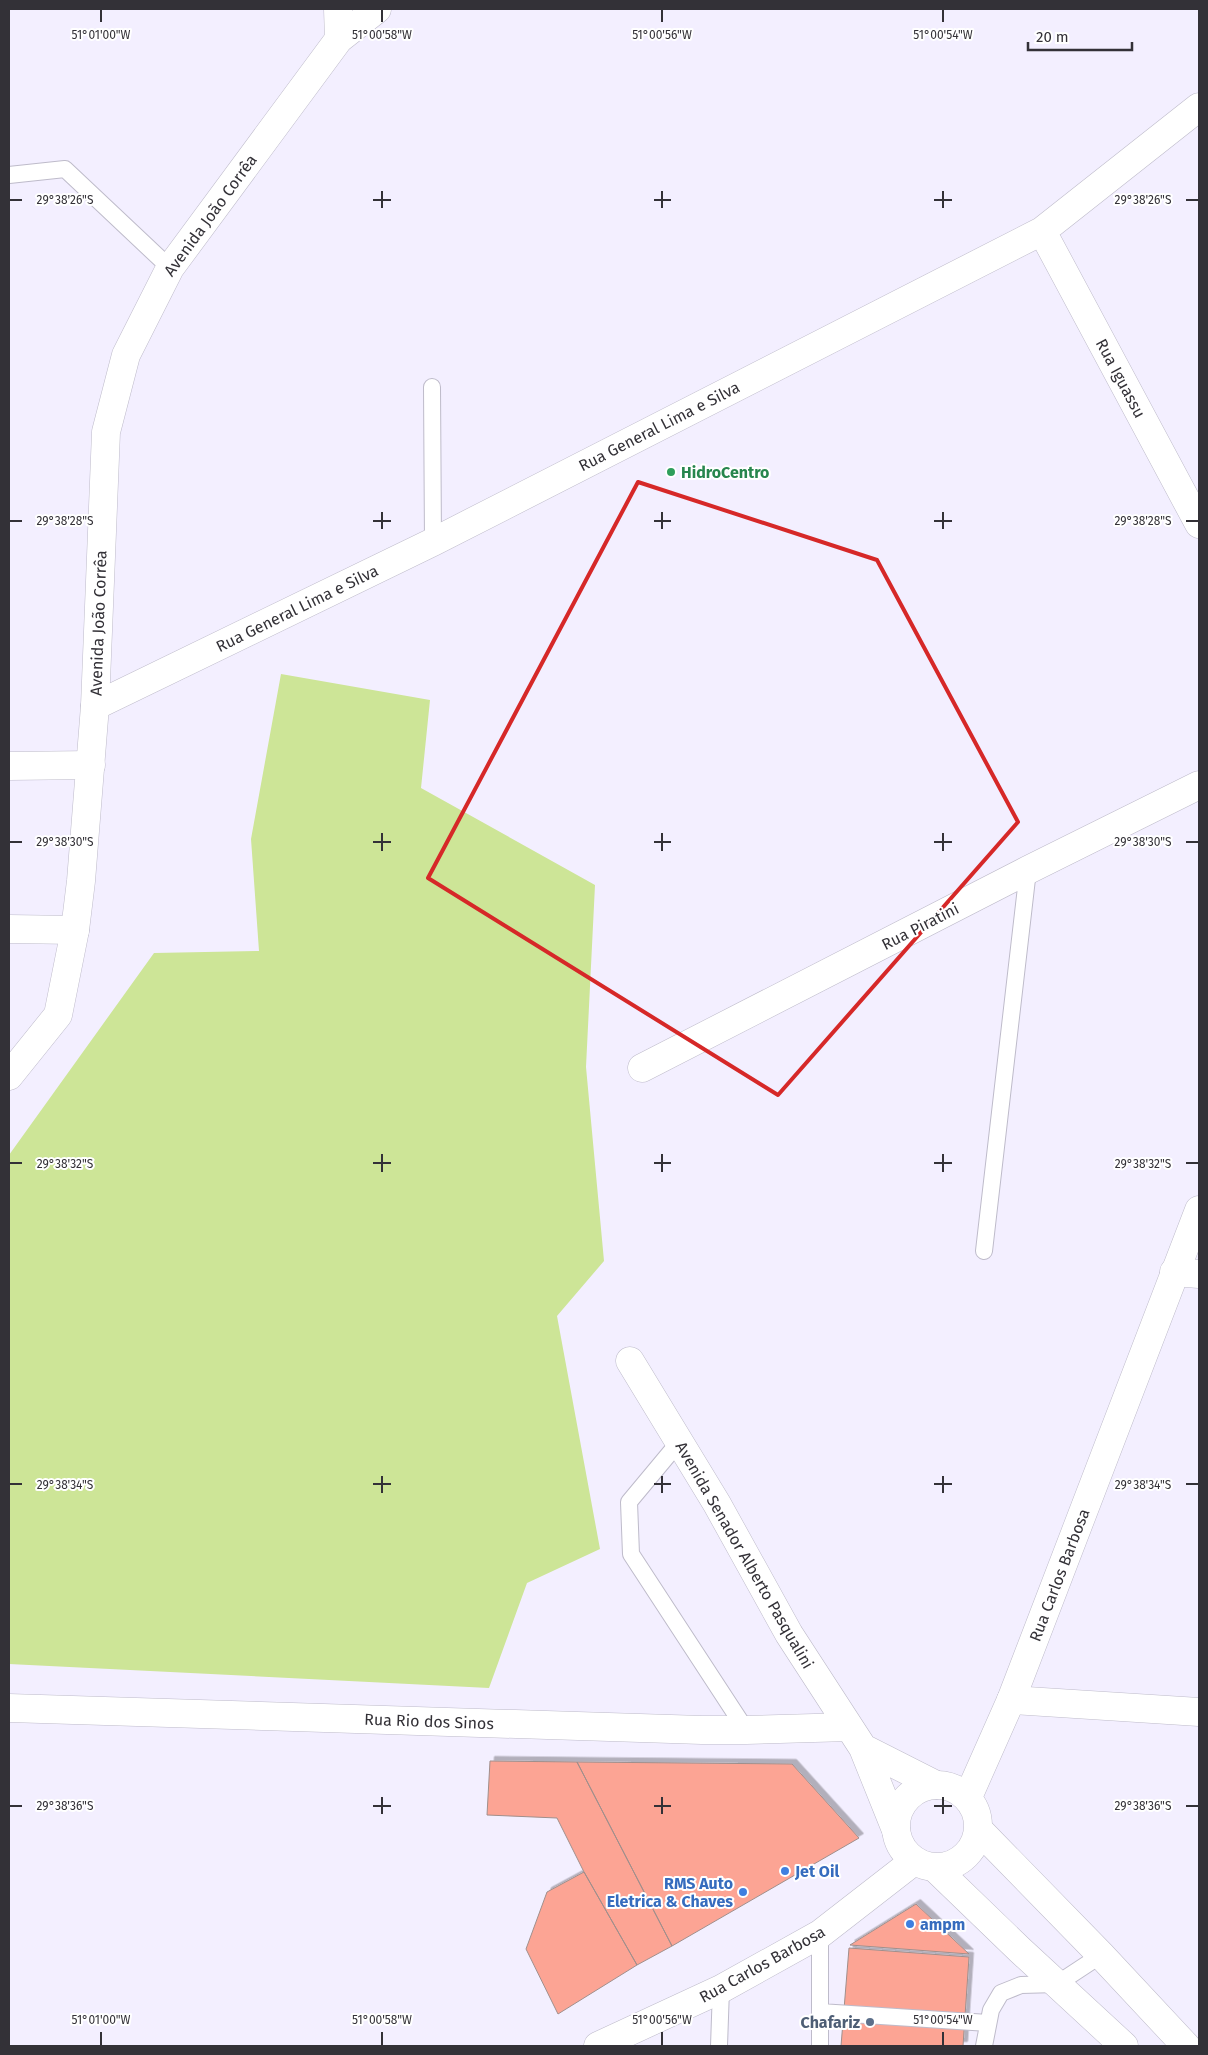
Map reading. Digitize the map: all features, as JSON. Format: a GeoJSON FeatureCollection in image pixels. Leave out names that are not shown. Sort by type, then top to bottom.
{"type":"FeatureCollection","features":[{"type":"Feature","properties":{"kind":"street"},"geometry":{"type":"LineString","coordinates":[[338,9],[339,39]]}},
{"type":"Feature","properties":{"kind":"street","name":"Avenida João Corrêa"},"geometry":{"type":"LineString","coordinates":[[9,1076],[58,1015],[75,930],[81,881],[95,706],[106,432],[126,355],[170,268],[339,39],[377,9]]}},
{"type":"Feature","properties":{"kind":"street","name":"Rua General Lima e Silva"},"geometry":{"type":"LineString","coordinates":[[95,706],[433,542],[1042,231],[1199,107]]}},
{"type":"Feature","properties":{"kind":"street","name":"Rua Iguassu"},"geometry":{"type":"LineString","coordinates":[[1042,231],[1199,524]]}},
{"type":"Feature","properties":{"kind":"street"},"geometry":{"type":"LineString","coordinates":[[9,766],[91,765]]}},
{"type":"Feature","properties":{"kind":"street","name":"Rua Piratini"},"geometry":{"type":"LineString","coordinates":[[642,1068],[1028,870],[1199,785]]}},
{"type":"Feature","properties":{"kind":"street"},"geometry":{"type":"LineString","coordinates":[[9,929],[75,930]]}},
{"type":"Feature","properties":{"kind":"street","name":"Rua Carlos Barbosa"},"geometry":{"type":"LineString","coordinates":[[968,1797],[1011,1700],[1187,1273],[1199,1210]]}},
{"type":"Feature","properties":{"kind":"street","name":"Avenida Senador Alberto Pasqualini"},"geometry":{"type":"LineString","coordinates":[[630,1361],[717,1504],[789,1634],[856,1737],[896,1830]]}},
{"type":"Feature","properties":{"kind":"street"},"geometry":{"type":"LineString","coordinates":[[1011,1700],[1199,1712]]}},
{"type":"Feature","properties":{"kind":"street","name":"Rua Rio dos Sinos"},"geometry":{"type":"LineString","coordinates":[[9,1708],[746,1730],[856,1737]]}},
{"type":"Feature","properties":{"kind":"street"},"geometry":{"type":"LineString","coordinates":[[856,1737],[936,1784],[953,1788],[968,1797],[977,1812],[979,1830],[974,1846],[962,1860],[950,1866],[925,1865]]}},
{"type":"Feature","properties":{"kind":"street"},"geometry":{"type":"LineString","coordinates":[[936,1784],[920,1788],[906,1798],[898,1814],[896,1830],[901,1847],[925,1865],[1124,2046]]}},
{"type":"Feature","properties":{"kind":"street"},"geometry":{"type":"LineString","coordinates":[[979,1830],[1101,1955],[1186,2046]]}},
{"type":"Feature","properties":{"kind":"street","name":"Rua Carlos Barbosa"},"geometry":{"type":"LineString","coordinates":[[598,2046],[721,1989],[820,1934],[925,1865]]}},
{"type":"Feature","properties":{"kind":"lane"},"geometry":{"type":"LineString","coordinates":[[9,175],[65,168],[170,268]]}},
{"type":"Feature","properties":{"kind":"lane"},"geometry":{"type":"LineString","coordinates":[[432,387],[433,542]]}},
{"type":"Feature","properties":{"kind":"lane"},"geometry":{"type":"LineString","coordinates":[[984,1251],[1028,870]]}},
{"type":"Feature","properties":{"kind":"lane"},"geometry":{"type":"LineString","coordinates":[[679,1442],[629,1502],[631,1554],[746,1730]]}},
{"type":"Feature","properties":{"kind":"lane"},"geometry":{"type":"LineString","coordinates":[[820,1934],[820,2046]]}},
{"type":"Feature","properties":{"kind":"lane"},"geometry":{"type":"LineString","coordinates":[[984,2046],[990,2010],[1001,1993],[1021,1985],[1057,1984],[1101,1955]]}},
{"type":"Feature","properties":{"kind":"lane"},"geometry":{"type":"LineString","coordinates":[[719,2046],[721,1989]]}},
{"type":"Feature","properties":{"kind":"lane"},"geometry":{"type":"LineString","coordinates":[[820,2012],[988,2023]]}},
{"type":"Feature","properties":{"kind":"highlighted area"},"geometry":{"type":"Polygon","coordinates":[[[638,482],[877,560],[1018,822],[778,1095],[428,878],[638,482]]]}},
{"type":"Feature","properties":{"kind":"green space"},"geometry":{"type":"Polygon","coordinates":[[[281,674],[430,700],[421,788],[595,885],[586,1067],[604,1261],[557,1316],[600,1549],[527,1583],[489,1688],[9,1664],[9,1155],[154,953],[259,951],[251,839],[281,674]]]}},
{"type":"Feature","properties":{"kind":"building"},"geometry":{"type":"Polygon","coordinates":[[[490,1761],[577,1762],[672,1946],[637,1965],[584,1872],[557,1818],[487,1815],[490,1761]]]}},
{"type":"Feature","properties":{"kind":"building"},"geometry":{"type":"Polygon","coordinates":[[[577,1762],[792,1764],[859,1838],[672,1946],[577,1762]]]}},
{"type":"Feature","properties":{"kind":"building"},"geometry":{"type":"Polygon","coordinates":[[[584,1872],[637,1965],[558,2014],[526,1949],[547,1892],[584,1872]]]}},
{"type":"Feature","properties":{"kind":"building","name":"ampm"},"geometry":{"type":"Polygon","coordinates":[[[916,1904],[969,1954],[850,1945],[916,1904]]]}},
{"type":"Feature","properties":{"kind":"building"},"geometry":{"type":"Polygon","coordinates":[[[849,1948],[969,1957],[963,2046],[841,2046],[849,1948]]]}},
{"type":"Feature","properties":{"kind":"place","name":"HidroCentro"},"geometry":{"type":"Point","coordinates":[671,472]}},
{"type":"Feature","properties":{"kind":"place","name":"Jet Oil"},"geometry":{"type":"Point","coordinates":[785,1871]}},
{"type":"Feature","properties":{"kind":"place","name":"RMS Auto Eletrica & Chaves"},"geometry":{"type":"Point","coordinates":[743,1892]}},
{"type":"Feature","properties":{"kind":"place","name":"ampm"},"geometry":{"type":"Point","coordinates":[910,1924]}},
{"type":"Feature","properties":{"kind":"place","name":"Chafariz"},"geometry":{"type":"Point","coordinates":[870,2022]}}]}
